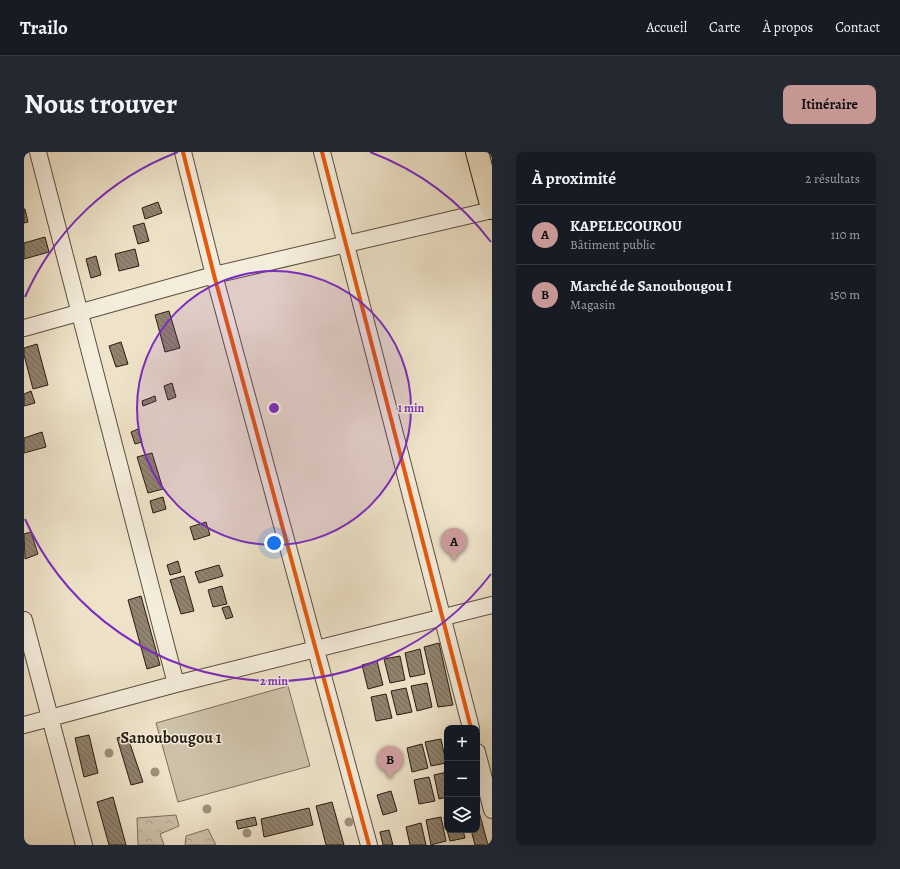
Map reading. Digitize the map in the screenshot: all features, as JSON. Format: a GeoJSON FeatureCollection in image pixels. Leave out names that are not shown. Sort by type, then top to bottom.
{"type":"FeatureCollection","features":[{"type":"Feature","properties":{"kind":"highway"},"geometry":{"type":"LineString","coordinates":[[477,152],[492,209]]}},
{"type":"Feature","properties":{"kind":"street"},"geometry":{"type":"LineString","coordinates":[[38,152],[176,684]]}},
{"type":"Feature","properties":{"kind":"street"},"geometry":{"type":"LineString","coordinates":[[184,152],[214,276],[370,845]]}},
{"type":"Feature","properties":{"kind":"street"},"geometry":{"type":"LineString","coordinates":[[322,152],[470,725]]}},
{"type":"Feature","properties":{"kind":"street"},"geometry":{"type":"LineString","coordinates":[[24,328],[214,276],[492,209]]}},
{"type":"Feature","properties":{"kind":"street"},"geometry":{"type":"LineString","coordinates":[[24,725],[176,684],[492,605]]}},
{"type":"Feature","properties":{"kind":"street"},"geometry":{"type":"LineString","coordinates":[[24,620],[84,845]]}},
{"type":"Feature","properties":{"kind":"street"},"geometry":{"type":"LineString","coordinates":[[479,761],[492,810]]}},
{"type":"Feature","properties":{"kind":"green space"},"geometry":{"type":"Polygon","coordinates":[[[288,686],[310,766],[178,802],[156,723],[288,686]]]}},
{"type":"Feature","properties":{"kind":"green space"},"geometry":{"type":"Polygon","coordinates":[[[176,815],[179,826],[160,834],[164,845],[138,845],[137,818],[176,815]]]}},
{"type":"Feature","properties":{"kind":"green space"},"geometry":{"type":"Polygon","coordinates":[[[208,829],[216,845],[185,845],[186,836],[208,829]]]}},
{"type":"Feature","properties":{"kind":"building"},"geometry":{"type":"Polygon","coordinates":[[[158,202],[162,213],[145,219],[142,208],[158,202]]]}},
{"type":"Feature","properties":{"kind":"building"},"geometry":{"type":"Polygon","coordinates":[[[24,209],[28,222],[24,223],[24,209]]]}},
{"type":"Feature","properties":{"kind":"building"},"geometry":{"type":"Polygon","coordinates":[[[144,223],[149,241],[138,244],[133,226],[144,223]]]}},
{"type":"Feature","properties":{"kind":"building"},"geometry":{"type":"Polygon","coordinates":[[[45,237],[49,252],[24,259],[24,243],[45,237]]]}},
{"type":"Feature","properties":{"kind":"building"},"geometry":{"type":"Polygon","coordinates":[[[135,249],[139,266],[119,271],[115,254],[135,249]]]}},
{"type":"Feature","properties":{"kind":"building"},"geometry":{"type":"Polygon","coordinates":[[[96,256],[101,275],[91,278],[86,259],[96,256]]]}},
{"type":"Feature","properties":{"kind":"building"},"geometry":{"type":"Polygon","coordinates":[[[169,311],[180,348],[165,352],[155,315],[169,311]]]}},
{"type":"Feature","properties":{"kind":"building"},"geometry":{"type":"Polygon","coordinates":[[[121,342],[128,364],[116,367],[109,346],[121,342]]]}},
{"type":"Feature","properties":{"kind":"building"},"geometry":{"type":"Polygon","coordinates":[[[37,344],[48,385],[33,389],[24,355],[24,348],[37,344]]]}},
{"type":"Feature","properties":{"kind":"building"},"geometry":{"type":"Polygon","coordinates":[[[172,383],[176,397],[168,400],[164,386],[172,383]]]}},
{"type":"Feature","properties":{"kind":"building"},"geometry":{"type":"Polygon","coordinates":[[[31,391],[35,403],[24,406],[24,394],[31,391]]]}},
{"type":"Feature","properties":{"kind":"building"},"geometry":{"type":"Polygon","coordinates":[[[155,396],[156,401],[143,406],[142,401],[155,396]]]}},
{"type":"Feature","properties":{"kind":"building"},"geometry":{"type":"Polygon","coordinates":[[[138,429],[142,442],[135,444],[131,432],[138,429]]]}},
{"type":"Feature","properties":{"kind":"building"},"geometry":{"type":"Polygon","coordinates":[[[42,432],[46,447],[24,453],[24,438],[42,432]]]}},
{"type":"Feature","properties":{"kind":"building"},"geometry":{"type":"Polygon","coordinates":[[[152,453],[163,489],[148,493],[137,457],[152,453]]]}},
{"type":"Feature","properties":{"kind":"building"},"geometry":{"type":"Polygon","coordinates":[[[163,497],[166,509],[153,513],[150,501],[163,497]]]}},
{"type":"Feature","properties":{"kind":"building"},"geometry":{"type":"Polygon","coordinates":[[[206,522],[210,535],[194,540],[190,527],[206,522]]]}},
{"type":"Feature","properties":{"kind":"building"},"geometry":{"type":"Polygon","coordinates":[[[31,532],[38,554],[25,559],[24,534],[31,532]]]}},
{"type":"Feature","properties":{"kind":"building"},"geometry":{"type":"Polygon","coordinates":[[[178,561],[181,572],[170,575],[167,565],[178,561]]]}},
{"type":"Feature","properties":{"kind":"building"},"geometry":{"type":"Polygon","coordinates":[[[219,565],[223,576],[199,583],[195,572],[219,565]]]}},
{"type":"Feature","properties":{"kind":"building"},"geometry":{"type":"Polygon","coordinates":[[[184,576],[194,611],[181,614],[170,580],[184,576]]]}},
{"type":"Feature","properties":{"kind":"building"},"geometry":{"type":"Polygon","coordinates":[[[222,586],[227,604],[213,607],[208,590],[222,586]]]}},
{"type":"Feature","properties":{"kind":"building"},"geometry":{"type":"Polygon","coordinates":[[[141,596],[160,665],[147,669],[128,600],[141,596]]]}},
{"type":"Feature","properties":{"kind":"building"},"geometry":{"type":"Polygon","coordinates":[[[229,606],[233,617],[226,619],[222,608],[229,606]]]}},
{"type":"Feature","properties":{"kind":"building"},"geometry":{"type":"Polygon","coordinates":[[[439,643],[453,705],[438,707],[424,647],[439,643]]]}},
{"type":"Feature","properties":{"kind":"building"},"geometry":{"type":"Polygon","coordinates":[[[420,649],[425,674],[410,677],[405,653],[420,649]]]}},
{"type":"Feature","properties":{"kind":"building"},"geometry":{"type":"Polygon","coordinates":[[[400,656],[405,680],[390,683],[384,659],[400,656]]]}},
{"type":"Feature","properties":{"kind":"building"},"geometry":{"type":"Polygon","coordinates":[[[377,661],[383,685],[368,689],[362,665],[377,661]]]}},
{"type":"Feature","properties":{"kind":"building"},"geometry":{"type":"Polygon","coordinates":[[[427,683],[432,707],[417,711],[411,686],[427,683]]]}},
{"type":"Feature","properties":{"kind":"building"},"geometry":{"type":"Polygon","coordinates":[[[406,688],[412,712],[397,715],[391,691],[406,688]]]}},
{"type":"Feature","properties":{"kind":"building"},"geometry":{"type":"Polygon","coordinates":[[[386,694],[392,718],[376,721],[371,697],[386,694]]]}},
{"type":"Feature","properties":{"kind":"building"},"geometry":{"type":"Polygon","coordinates":[[[89,735],[98,773],[84,777],[75,738],[89,735]]]}},
{"type":"Feature","properties":{"kind":"building"},"geometry":{"type":"Polygon","coordinates":[[[127,735],[143,782],[131,785],[117,738],[127,735]]]}},
{"type":"Feature","properties":{"kind":"building"},"geometry":{"type":"Polygon","coordinates":[[[441,739],[444,753],[444,763],[431,766],[425,742],[441,739]]]}},
{"type":"Feature","properties":{"kind":"building"},"geometry":{"type":"Polygon","coordinates":[[[422,744],[428,768],[412,772],[407,748],[422,744]]]}},
{"type":"Feature","properties":{"kind":"building"},"geometry":{"type":"Polygon","coordinates":[[[444,773],[444,798],[439,799],[434,775],[444,773]]]}},
{"type":"Feature","properties":{"kind":"building"},"geometry":{"type":"Polygon","coordinates":[[[429,777],[435,801],[419,804],[414,780],[429,777]]]}},
{"type":"Feature","properties":{"kind":"building"},"geometry":{"type":"Polygon","coordinates":[[[391,791],[397,811],[383,815],[377,795],[391,791]]]}},
{"type":"Feature","properties":{"kind":"building"},"geometry":{"type":"Polygon","coordinates":[[[113,797],[126,845],[109,845],[97,802],[113,797]]]}},
{"type":"Feature","properties":{"kind":"building"},"geometry":{"type":"Polygon","coordinates":[[[332,802],[344,845],[326,845],[316,806],[332,802]]]}},
{"type":"Feature","properties":{"kind":"building"},"geometry":{"type":"Polygon","coordinates":[[[309,808],[313,825],[264,837],[261,819],[309,808]]]}},
{"type":"Feature","properties":{"kind":"building"},"geometry":{"type":"Polygon","coordinates":[[[480,815],[488,845],[475,845],[472,833],[480,833],[480,815]]]}},
{"type":"Feature","properties":{"kind":"building"},"geometry":{"type":"Polygon","coordinates":[[[255,817],[257,825],[238,829],[236,821],[255,817]]]}},
{"type":"Feature","properties":{"kind":"building"},"geometry":{"type":"Polygon","coordinates":[[[441,817],[446,841],[431,845],[426,820],[441,817]]]}},
{"type":"Feature","properties":{"kind":"building"},"geometry":{"type":"Polygon","coordinates":[[[421,823],[426,845],[410,845],[406,827],[421,823]]]}},
{"type":"Feature","properties":{"kind":"building"},"geometry":{"type":"Polygon","coordinates":[[[389,830],[393,845],[383,845],[380,832],[389,830]]]}},
{"type":"Feature","properties":{"kind":"building"},"geometry":{"type":"Polygon","coordinates":[[[448,833],[464,833],[465,838],[450,841],[448,833]]]}},
{"type":"Feature","properties":{"kind":"cycle path"},"geometry":{"type":"LineString","coordinates":[[183,152],[214,275],[369,845]]}},
{"type":"Feature","properties":{"kind":"cycle path"},"geometry":{"type":"LineString","coordinates":[[322,152],[470,725]]}},
{"type":"Feature","properties":{"kind":"place","name":"KAPELECOUROU"},"geometry":{"type":"Point","coordinates":[454,561]}},
{"type":"Feature","properties":{"kind":"place","name":"Marché de Sanoubougou I"},"geometry":{"type":"Point","coordinates":[390,779]}},
{"type":"Feature","properties":{"kind":"district","name":"Sanoubougou 1"},"geometry":{"type":"Point","coordinates":[171,737]}}]}
